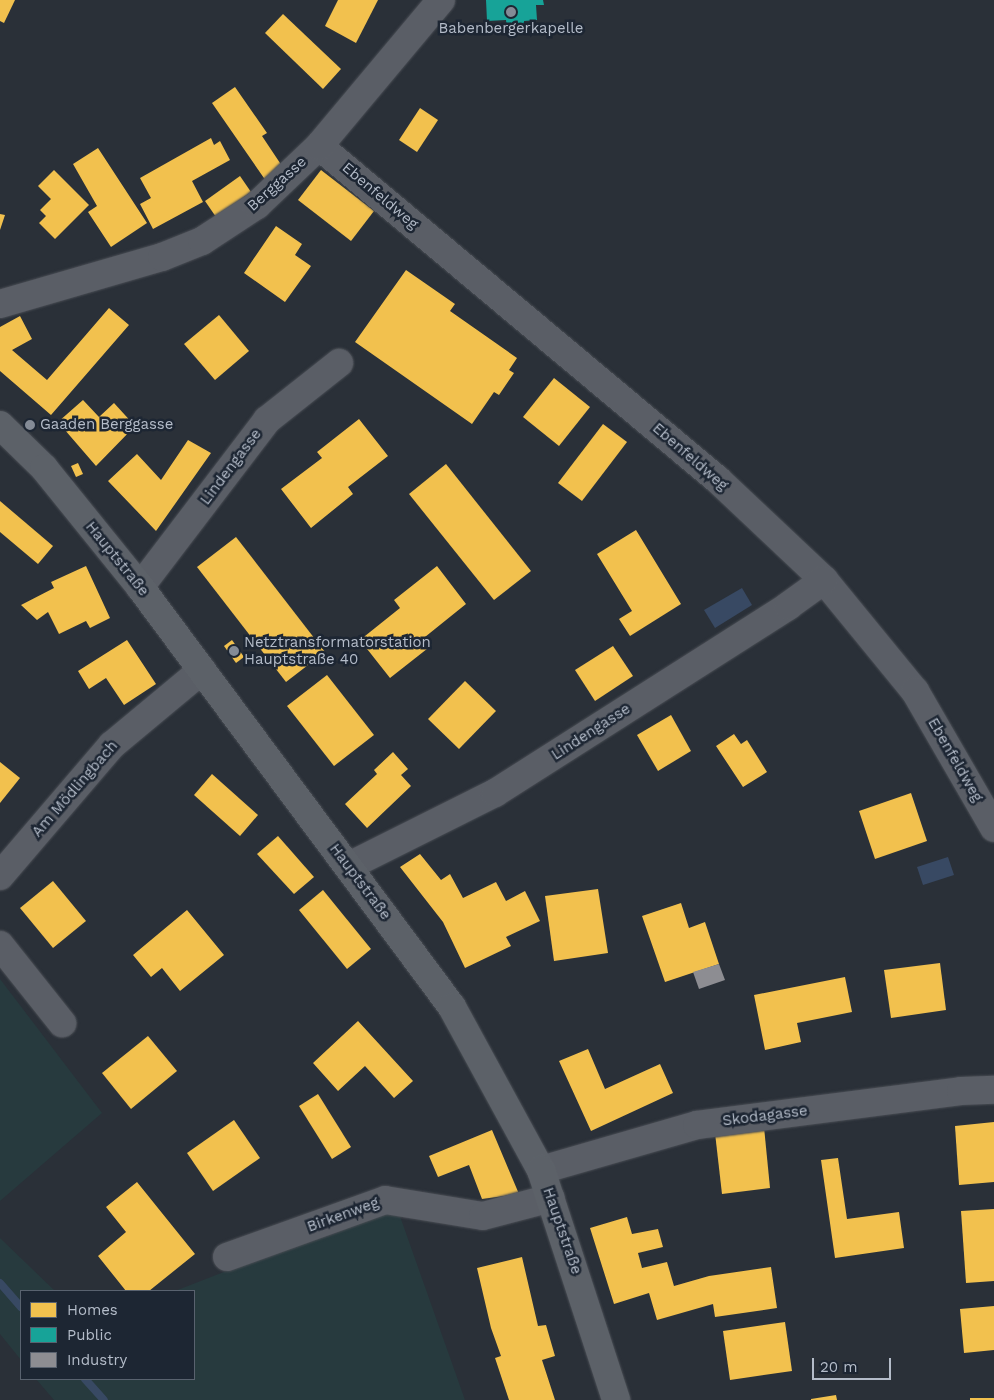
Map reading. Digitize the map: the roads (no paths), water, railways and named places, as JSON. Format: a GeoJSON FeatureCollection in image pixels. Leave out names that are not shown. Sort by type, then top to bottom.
{"type":"FeatureCollection","features":[{"type":"Feature","properties":{"kind":"main road","name":"Hauptstraße"},"geometry":{"type":"LineString","coordinates":[[0,425],[44,468],[140,587],[452,1007],[541,1170],[616,1400]]}},
{"type":"Feature","properties":{"kind":"street","name":"Berggasse"},"geometry":{"type":"LineString","coordinates":[[0,304],[162,257],[202,241],[257,205],[319,146],[441,0]]}},
{"type":"Feature","properties":{"kind":"street","name":"Ebenfeldweg"},"geometry":{"type":"LineString","coordinates":[[319,146],[718,480],[824,580],[915,691],[994,828]]}},
{"type":"Feature","properties":{"kind":"street","name":"Lindengasse"},"geometry":{"type":"LineString","coordinates":[[140,587],[267,420],[338,363]]}},
{"type":"Feature","properties":{"kind":"street","name":"Lindengasse"},"geometry":{"type":"LineString","coordinates":[[349,866],[495,793],[788,606],[824,580]]}},
{"type":"Feature","properties":{"kind":"street","name":"Am Mödlingbach"},"geometry":{"type":"LineString","coordinates":[[0,876],[112,745],[202,670]]}},
{"type":"Feature","properties":{"kind":"street"},"geometry":{"type":"LineString","coordinates":[[0,945],[62,1023]]}},
{"type":"Feature","properties":{"kind":"street","name":"Skodagasse"},"geometry":{"type":"LineString","coordinates":[[541,1170],[697,1125],[961,1091],[994,1090]]}},
{"type":"Feature","properties":{"kind":"street","name":"Birkenweg"},"geometry":{"type":"LineString","coordinates":[[227,1258],[385,1200],[483,1216],[551,1198]]}},
{"type":"Feature","properties":{"kind":"water"},"geometry":{"type":"Polygon","coordinates":[[[742,588],[752,605],[715,628],[704,610],[742,588]]]}},
{"type":"Feature","properties":{"kind":"water"},"geometry":{"type":"Polygon","coordinates":[[[948,857],[954,875],[923,885],[917,867],[948,857]]]}},
{"type":"Feature","properties":{"kind":"waterway"},"geometry":{"type":"LineString","coordinates":[[0,1283],[20,1306]]}},
{"type":"Feature","properties":{"kind":"waterway"},"geometry":{"type":"LineString","coordinates":[[86,1380],[104,1400]]}},
{"type":"Feature","properties":{"kind":"place","name":"Babenbergerkapelle"},"geometry":{"type":"Point","coordinates":[511,12]}},
{"type":"Feature","properties":{"kind":"place","name":"Gaaden Berggasse"},"geometry":{"type":"Point","coordinates":[30,425]}},
{"type":"Feature","properties":{"kind":"place","name":"Netztransformatorstation Hauptstraße 40"},"geometry":{"type":"Point","coordinates":[234,651]}}]}
